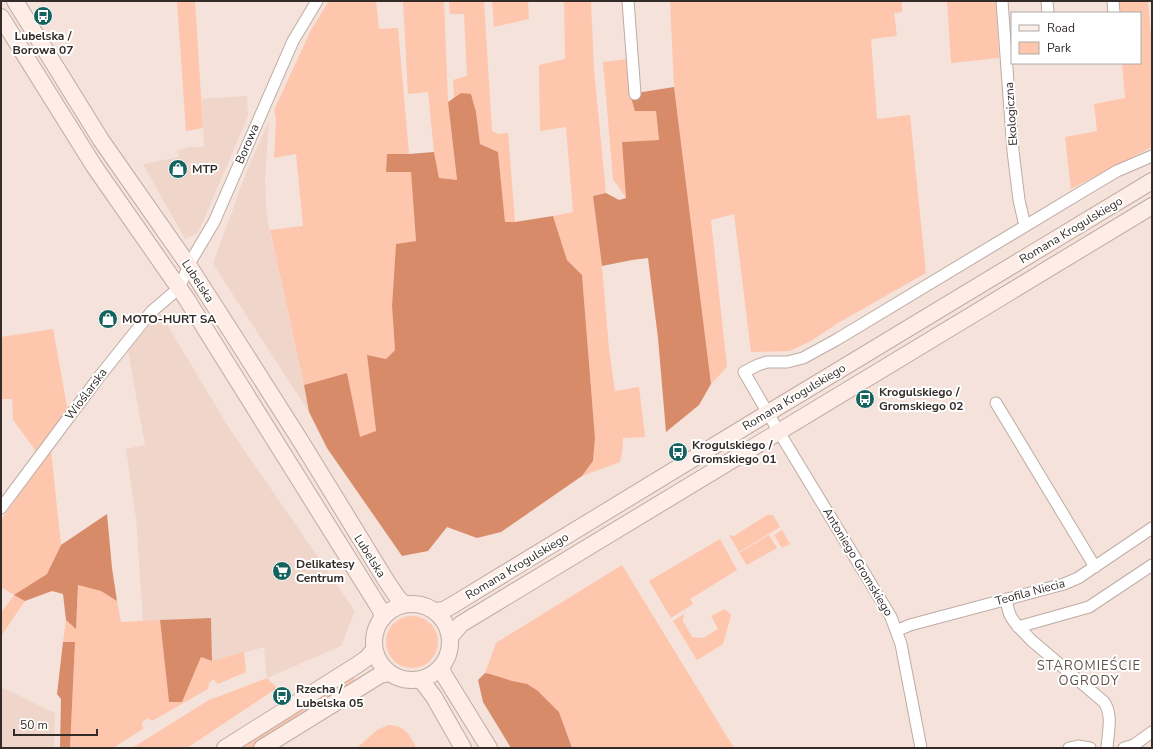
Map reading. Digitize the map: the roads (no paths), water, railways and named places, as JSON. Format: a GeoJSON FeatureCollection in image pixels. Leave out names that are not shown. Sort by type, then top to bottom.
{"type":"FeatureCollection","features":[{"type":"Feature","properties":{"kind":"main road","name":"Lubelska"},"geometry":{"type":"LineString","coordinates":[[14,1],[101,140],[189,266],[300,440],[387,582],[404,604]]}},
{"type":"Feature","properties":{"kind":"main road","name":"Lubelska"},"geometry":{"type":"LineString","coordinates":[[1,17],[94,166],[179,288],[236,376],[380,609],[382,618]]}},
{"type":"Feature","properties":{"kind":"main road","name":"Romana Krogulskiego"},"geometry":{"type":"LineString","coordinates":[[436,611],[444,610],[1152,181]]}},
{"type":"Feature","properties":{"kind":"main road","name":"Romana Krogulskiego"},"geometry":{"type":"LineString","coordinates":[[450,637],[461,624],[1152,206]]}},
{"type":"Feature","properties":{"kind":"main road"},"geometry":{"type":"LineString","coordinates":[[404,604],[420,604],[436,611],[445,621],[450,637],[448,655],[441,667],[431,676],[421,680],[402,679],[390,673],[379,662],[374,650],[374,636],[382,618],[394,608],[404,604]]}},
{"type":"Feature","properties":{"kind":"main road"},"geometry":{"type":"LineString","coordinates":[[225,748],[367,658],[374,650]]}},
{"type":"Feature","properties":{"kind":"main road"},"geometry":{"type":"LineString","coordinates":[[441,667],[444,675],[489,748]]}},
{"type":"Feature","properties":{"kind":"main road"},"geometry":{"type":"LineString","coordinates":[[262,748],[380,675],[390,673]]}},
{"type":"Feature","properties":{"kind":"main road"},"geometry":{"type":"LineString","coordinates":[[421,680],[434,697],[463,748]]}},
{"type":"Feature","properties":{"kind":"street","name":"Borowa"},"geometry":{"type":"LineString","coordinates":[[179,288],[189,266],[214,222],[293,41],[317,1]]}},
{"type":"Feature","properties":{"kind":"street"},"geometry":{"type":"LineString","coordinates":[[628,1],[635,94]]}},
{"type":"Feature","properties":{"kind":"street","name":"Ekologiczna"},"geometry":{"type":"LineString","coordinates":[[1002,1],[1013,150],[1019,200],[1025,226]]}},
{"type":"Feature","properties":{"kind":"street"},"geometry":{"type":"LineString","coordinates":[[1047,1],[1048,12]]}},
{"type":"Feature","properties":{"kind":"street"},"geometry":{"type":"LineString","coordinates":[[1113,1],[1114,12]]}},
{"type":"Feature","properties":{"kind":"street"},"geometry":{"type":"LineString","coordinates":[[1025,226],[1118,171],[1152,156]]}},
{"type":"Feature","properties":{"kind":"street","name":"Antoniego Gromskiego"},"geometry":{"type":"LineString","coordinates":[[921,748],[901,644],[891,617],[744,372],[767,362],[787,362],[803,358],[836,340],[1025,226]]}},
{"type":"Feature","properties":{"kind":"street","name":"Wioślarska"},"geometry":{"type":"LineString","coordinates":[[1,508],[99,377],[146,318],[157,306],[179,288]]}},
{"type":"Feature","properties":{"kind":"street"},"geometry":{"type":"LineString","coordinates":[[996,402],[1095,567]]}},
{"type":"Feature","properties":{"kind":"street","name":"Teofila Niecia"},"geometry":{"type":"LineString","coordinates":[[896,631],[910,625],[1064,584],[1078,578],[1152,528]]}},
{"type":"Feature","properties":{"kind":"street"},"geometry":{"type":"LineString","coordinates":[[1018,627],[1089,607],[1152,565]]}},
{"type":"Feature","properties":{"kind":"street"},"geometry":{"type":"LineString","coordinates":[[1006,599],[1010,615],[1018,627],[1031,640],[1104,702],[1108,708],[1109,716],[1107,748]]}},
{"type":"Feature","properties":{"kind":"street"},"geometry":{"type":"LineString","coordinates":[[1124,748],[1134,745],[1152,732]]}},
{"type":"Feature","properties":{"kind":"street"},"geometry":{"type":"LineString","coordinates":[[1069,748],[1078,746],[1090,748]]}},
{"type":"Feature","properties":{"kind":"place","name":"Lubelska / Borowa 07"},"geometry":{"type":"Point","coordinates":[43,16]}},
{"type":"Feature","properties":{"kind":"place","name":"MTP"},"geometry":{"type":"Point","coordinates":[178,169]}},
{"type":"Feature","properties":{"kind":"place","name":"MOTO-HURT SA"},"geometry":{"type":"Point","coordinates":[108,319]}},
{"type":"Feature","properties":{"kind":"place","name":"Krogulskiego / Gromskiego 02"},"geometry":{"type":"Point","coordinates":[865,399]}},
{"type":"Feature","properties":{"kind":"place","name":"Krogulskiego / Gromskiego 01"},"geometry":{"type":"Point","coordinates":[678,452]}},
{"type":"Feature","properties":{"kind":"place","name":"Delikatesy Centrum"},"geometry":{"type":"Point","coordinates":[282,571]}},
{"type":"Feature","properties":{"kind":"place","name":"Rzecha / Lubelska 05"},"geometry":{"type":"Point","coordinates":[282,696]}},
{"type":"Feature","properties":{"kind":"district","name":"STAROMIEŚCIE OGRODY"},"geometry":{"type":"Point","coordinates":[1089,674]}}]}
